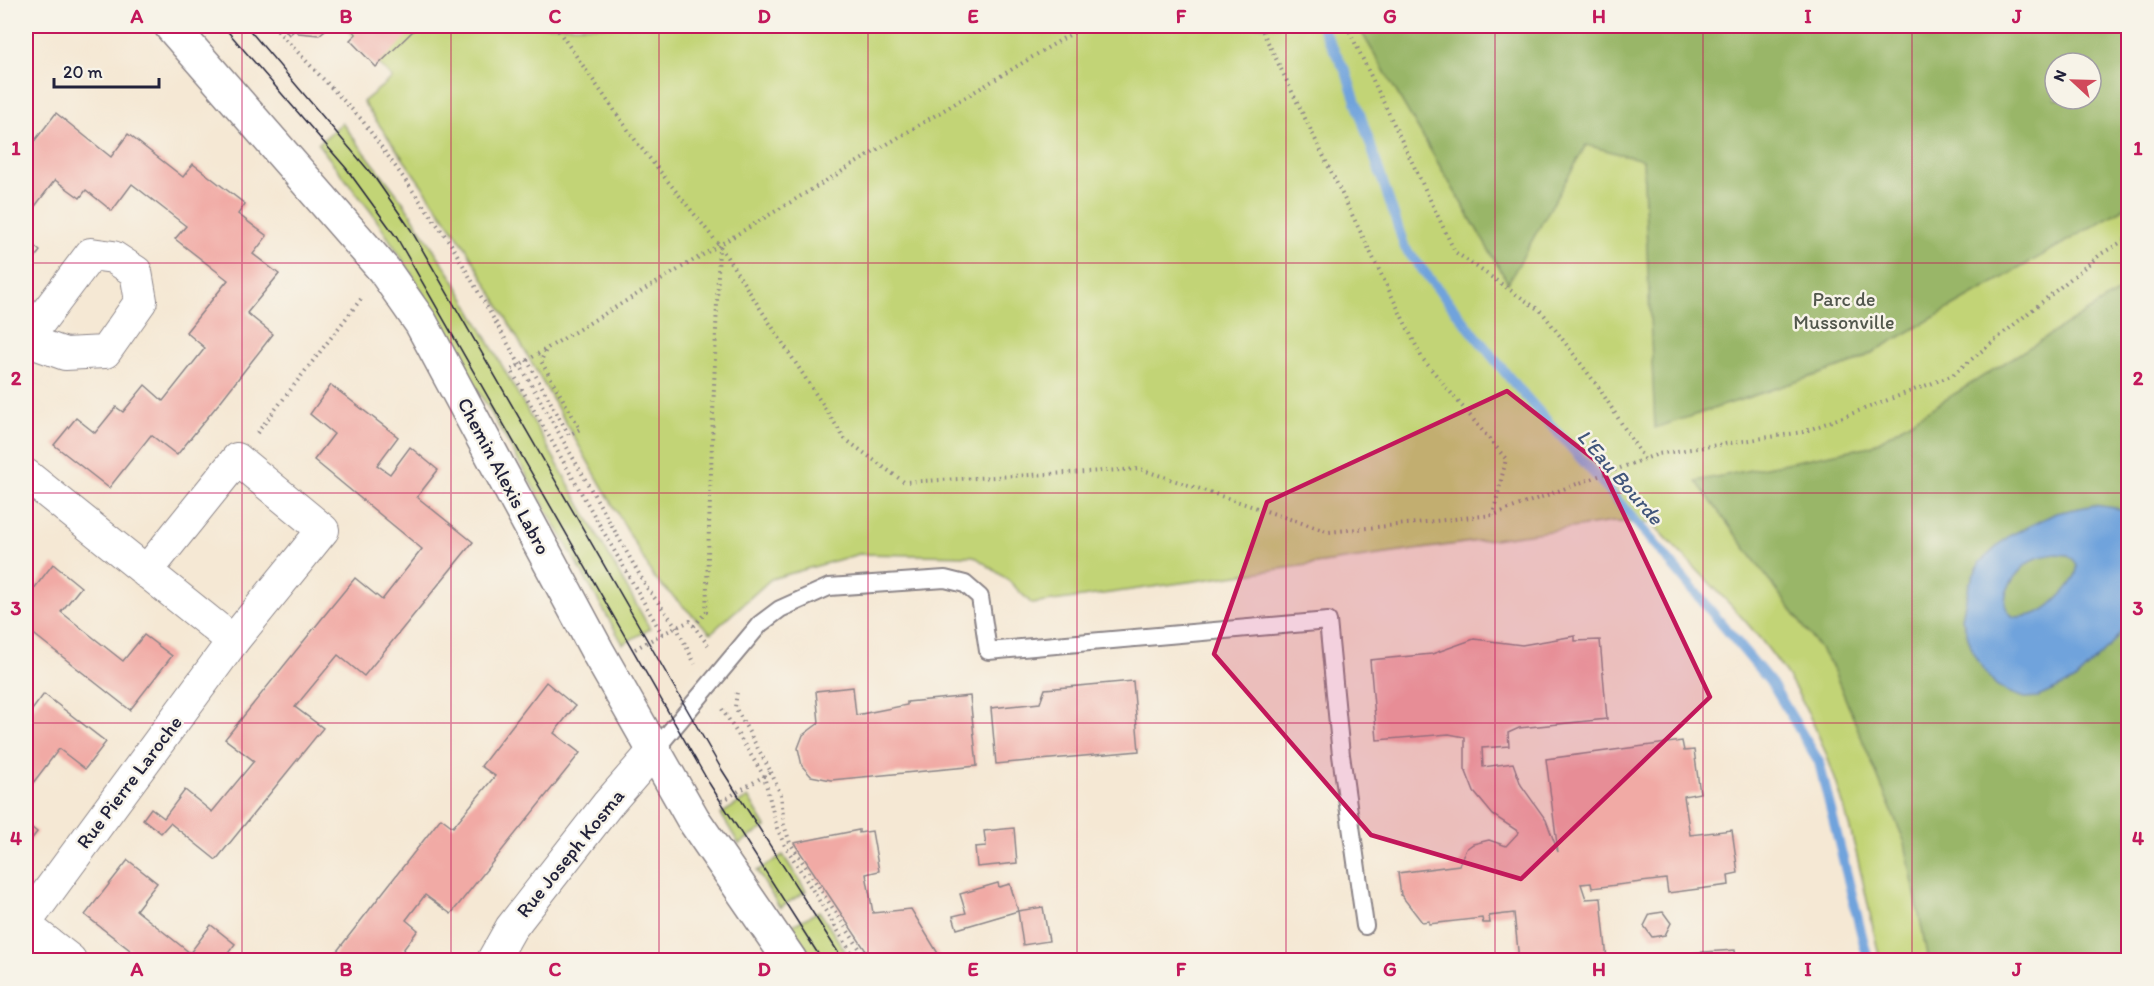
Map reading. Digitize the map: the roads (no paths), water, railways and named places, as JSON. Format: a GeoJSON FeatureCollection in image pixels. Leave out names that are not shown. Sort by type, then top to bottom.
{"type":"FeatureCollection","features":[{"type":"Feature","properties":{"kind":"street","name":"Chemin Alexis Labro"},"geometry":{"type":"LineString","coordinates":[[171,26],[384,270],[421,323],[605,665],[693,819],[790,960]]}},
{"type":"Feature","properties":{"kind":"street","name":"Rue Pierre Laroche"},"geometry":{"type":"LineString","coordinates":[[26,924],[233,641],[323,530],[237,459],[146,572]]}},
{"type":"Feature","properties":{"kind":"street"},"geometry":{"type":"LineString","coordinates":[[26,475],[233,641]]}},
{"type":"Feature","properties":{"kind":"street","name":"Rue Joseph Kosma"},"geometry":{"type":"LineString","coordinates":[[493,960],[511,928],[607,805],[654,751]]}},
{"type":"Feature","properties":{"kind":"street"},"geometry":{"type":"LineString","coordinates":[[26,924],[70,960]]}},
{"type":"Feature","properties":{"kind":"lane"},"geometry":{"type":"LineString","coordinates":[[654,751],[760,624],[780,609],[829,587],[945,579],[965,584],[980,597],[988,651],[1329,621],[1341,755],[1365,926]]}},
{"type":"Feature","properties":{"kind":"water"},"geometry":{"type":"Polygon","coordinates":[[[2094,505],[2128,510],[2128,623],[2111,645],[2074,681],[2038,697],[2024,698],[1996,685],[1983,669],[1972,649],[1962,618],[1969,585],[1980,562],[2009,536],[2056,513],[2094,505]],[[2056,554],[2037,558],[2015,576],[2006,594],[2005,603],[2014,617],[2038,613],[2063,593],[2073,579],[2077,566],[2068,555],[2056,554]]]}},
{"type":"Feature","properties":{"kind":"waterway","name":"L'Eau Bourde"},"geometry":{"type":"LineString","coordinates":[[1321,26],[1346,72],[1405,248],[1512,381],[1628,512],[1772,684],[1819,762],[1868,960]]}},
{"type":"Feature","properties":{"kind":"tram line"},"geometry":{"type":"LineString","coordinates":[[223,26],[346,168],[397,238],[709,783],[822,960]]}},
{"type":"Feature","properties":{"kind":"tram line"},"geometry":{"type":"LineString","coordinates":[[246,26],[375,178],[411,230],[722,770],[843,960]]}},
{"type":"Feature","properties":{"kind":"park label","name":"Parc de Mussonville"},"geometry":{"type":"Point","coordinates":[1844,310]}}]}
